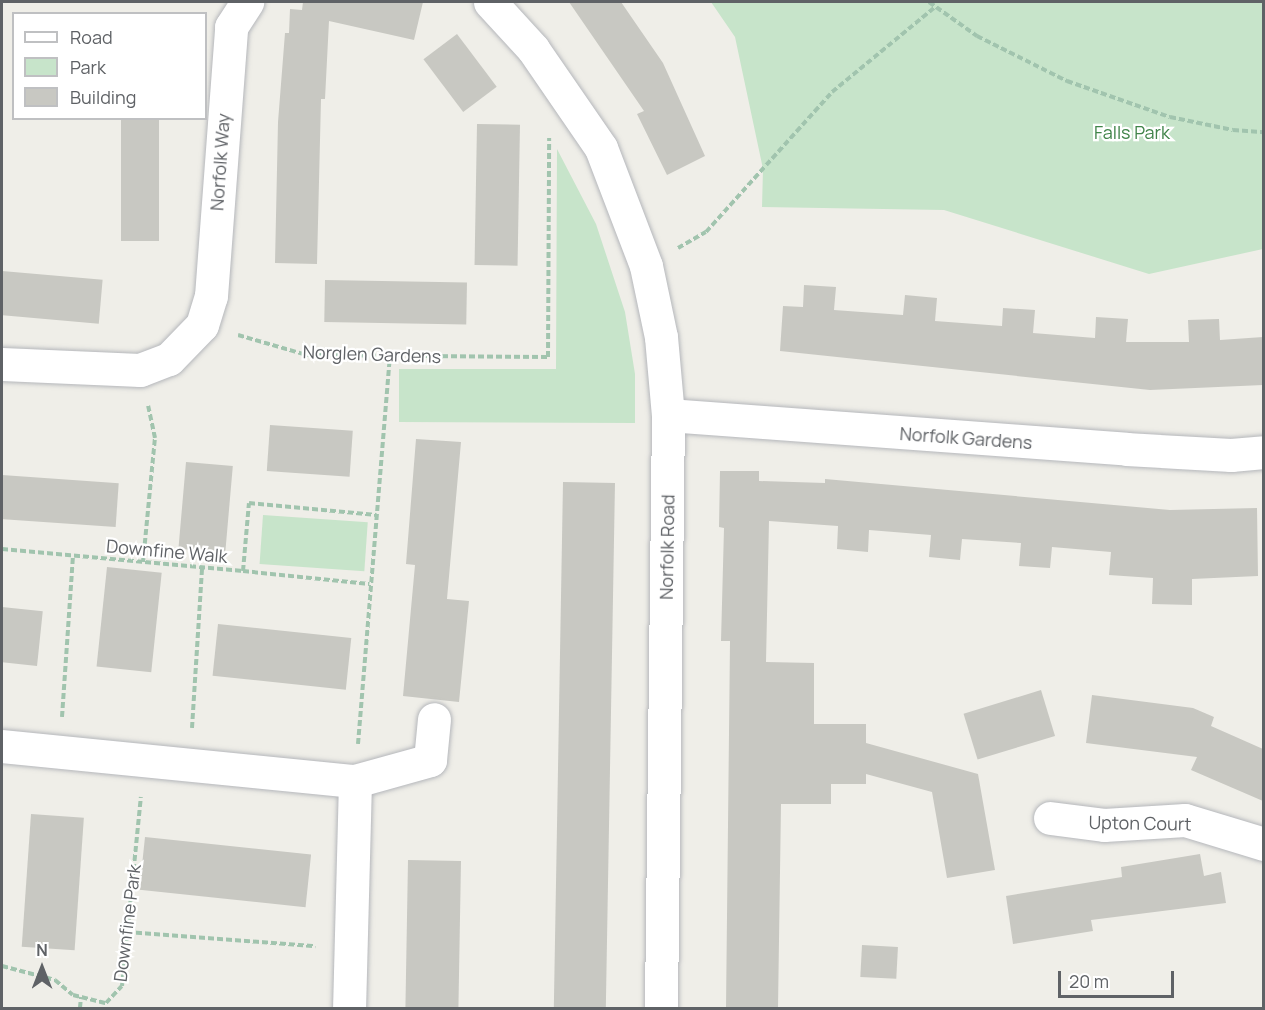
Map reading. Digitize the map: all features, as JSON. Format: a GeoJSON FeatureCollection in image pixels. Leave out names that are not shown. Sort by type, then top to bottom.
{"type":"FeatureCollection","features":[{"type":"Feature","properties":{"kind":"street","name":"Norfolk Way"},"geometry":{"type":"LineString","coordinates":[[202,325],[211,296],[231,27],[247,2]]}},
{"type":"Feature","properties":{"kind":"street","name":"Norfolk Road"},"geometry":{"type":"LineString","coordinates":[[490,2],[532,49],[601,148],[646,266],[661,337],[668,415],[661,1008]]}},
{"type":"Feature","properties":{"kind":"street"},"geometry":{"type":"LineString","coordinates":[[2,364],[140,370],[169,359],[202,325]]}},
{"type":"Feature","properties":{"kind":"street","name":"Norfolk Gardens"},"geometry":{"type":"LineString","coordinates":[[668,415],[1126,449],[1231,455],[1263,452]]}},
{"type":"Feature","properties":{"kind":"street"},"geometry":{"type":"LineString","coordinates":[[2,746],[355,781],[430,760],[434,719]]}},
{"type":"Feature","properties":{"kind":"street"},"geometry":{"type":"LineString","coordinates":[[349,1008],[355,781]]}},
{"type":"Feature","properties":{"kind":"street","name":"Upton Court"},"geometry":{"type":"LineString","coordinates":[[1050,818],[1104,825],[1185,819],[1263,844]]}},
{"type":"Feature","properties":{"kind":"path"},"geometry":{"type":"LineString","coordinates":[[929,2],[977,36],[1067,81],[1170,117],[1233,130],[1263,132]]}},
{"type":"Feature","properties":{"kind":"path"},"geometry":{"type":"LineString","coordinates":[[646,266],[706,232],[832,92],[935,7]]}},
{"type":"Feature","properties":{"kind":"path","name":"Norglen Gardens"},"geometry":{"type":"LineString","coordinates":[[202,325],[307,355],[548,357],[549,131],[571,105]]}},
{"type":"Feature","properties":{"kind":"path"},"geometry":{"type":"LineString","coordinates":[[355,781],[369,584],[390,356]]}},
{"type":"Feature","properties":{"kind":"path"},"geometry":{"type":"LineString","coordinates":[[140,370],[155,438],[143,562]]}},
{"type":"Feature","properties":{"kind":"path","name":"Downfine Walk"},"geometry":{"type":"LineString","coordinates":[[2,549],[243,571],[249,503],[376,515]]}},
{"type":"Feature","properties":{"kind":"path"},"geometry":{"type":"LineString","coordinates":[[60,752],[73,556]]}},
{"type":"Feature","properties":{"kind":"path"},"geometry":{"type":"LineString","coordinates":[[189,765],[202,567]]}},
{"type":"Feature","properties":{"kind":"path"},"geometry":{"type":"LineString","coordinates":[[243,571],[369,584]]}},
{"type":"Feature","properties":{"kind":"path","name":"Downfine Park"},"geometry":{"type":"LineString","coordinates":[[81,998],[106,1003],[122,986],[145,760]]}},
{"type":"Feature","properties":{"kind":"path"},"geometry":{"type":"LineString","coordinates":[[127,932],[351,949]]}},
{"type":"Feature","properties":{"kind":"path"},"geometry":{"type":"LineString","coordinates":[[2,966],[55,980],[81,998],[80,1008]]}},
{"type":"Feature","properties":{"kind":"green space","name":"Falls Park"},"geometry":{"type":"Polygon","coordinates":[[[711,2],[1263,2],[1263,249],[1149,274],[944,210],[762,207],[763,169],[735,37],[711,2]]]}},
{"type":"Feature","properties":{"kind":"green space"},"geometry":{"type":"Polygon","coordinates":[[[557,149],[596,224],[625,312],[635,374],[635,423],[399,422],[399,369],[556,369],[557,149]]]}},
{"type":"Feature","properties":{"kind":"green space"},"geometry":{"type":"Polygon","coordinates":[[[263,515],[368,522],[364,571],[260,564],[263,515]]]}},
{"type":"Feature","properties":{"kind":"building"},"geometry":{"type":"Polygon","coordinates":[[[303,2],[423,2],[414,40],[329,21],[325,99],[321,99],[317,264],[275,263],[278,122],[285,33],[289,33],[290,9],[302,10],[303,2]]]}},
{"type":"Feature","properties":{"kind":"building"},"geometry":{"type":"Polygon","coordinates":[[[569,2],[621,2],[663,63],[705,156],[667,175],[637,114],[644,111],[569,2]]]}},
{"type":"Feature","properties":{"kind":"building"},"geometry":{"type":"Polygon","coordinates":[[[457,34],[497,87],[463,112],[423,59],[457,34]]]}},
{"type":"Feature","properties":{"kind":"building"},"geometry":{"type":"Polygon","coordinates":[[[121,120],[159,120],[159,241],[121,241],[121,120]]]}},
{"type":"Feature","properties":{"kind":"building"},"geometry":{"type":"Polygon","coordinates":[[[477,124],[520,125],[518,266],[475,265],[477,124]]]}},
{"type":"Feature","properties":{"kind":"building"},"geometry":{"type":"Polygon","coordinates":[[[2,271],[103,280],[99,324],[2,315],[2,271]]]}},
{"type":"Feature","properties":{"kind":"building"},"geometry":{"type":"Polygon","coordinates":[[[325,280],[467,282],[466,324],[324,322],[325,280]]]}},
{"type":"Feature","properties":{"kind":"building"},"geometry":{"type":"Polygon","coordinates":[[[804,285],[836,287],[834,310],[903,315],[905,295],[937,298],[935,321],[1002,326],[1003,308],[1035,310],[1033,333],[1095,338],[1096,317],[1128,319],[1126,342],[1189,342],[1188,320],[1219,319],[1220,340],[1263,337],[1263,385],[1150,390],[780,351],[783,306],[803,307],[804,285]]]}},
{"type":"Feature","properties":{"kind":"building"},"geometry":{"type":"Polygon","coordinates":[[[270,425],[353,431],[350,477],[267,471],[270,425]]]}},
{"type":"Feature","properties":{"kind":"building"},"geometry":{"type":"Polygon","coordinates":[[[416,439],[461,442],[447,599],[469,601],[459,702],[403,696],[415,565],[406,564],[416,439]]]}},
{"type":"Feature","properties":{"kind":"building"},"geometry":{"type":"Polygon","coordinates":[[[186,462],[233,466],[225,553],[178,549],[186,462]]]}},
{"type":"Feature","properties":{"kind":"building"},"geometry":{"type":"Polygon","coordinates":[[[720,471],[759,471],[759,481],[825,483],[825,479],[1170,510],[1257,508],[1258,576],[1192,579],[1192,605],[1152,604],[1153,578],[1109,575],[1111,552],[1052,547],[1050,568],[1019,566],[1021,543],[962,539],[960,560],[929,557],[931,535],[869,530],[868,552],[837,549],[838,526],[769,521],[766,662],[814,663],[814,724],[866,724],[866,743],[978,774],[995,870],[947,878],[932,792],[866,774],[866,784],[831,784],[831,804],[781,804],[778,1008],[726,1008],[730,641],[721,641],[724,528],[719,527],[720,471]]]}},
{"type":"Feature","properties":{"kind":"building"},"geometry":{"type":"Polygon","coordinates":[[[2,475],[119,483],[116,527],[2,519],[2,475]]]}},
{"type":"Feature","properties":{"kind":"building"},"geometry":{"type":"Polygon","coordinates":[[[563,482],[615,483],[606,1008],[554,1008],[563,482]]]}},
{"type":"Feature","properties":{"kind":"building"},"geometry":{"type":"Polygon","coordinates":[[[107,567],[162,573],[151,672],[97,666],[107,567]]]}},
{"type":"Feature","properties":{"kind":"building"},"geometry":{"type":"Polygon","coordinates":[[[2,607],[43,611],[37,666],[2,662],[2,607]]]}},
{"type":"Feature","properties":{"kind":"building"},"geometry":{"type":"Polygon","coordinates":[[[218,624],[351,638],[346,690],[213,676],[218,624]]]}},
{"type":"Feature","properties":{"kind":"building"},"geometry":{"type":"Polygon","coordinates":[[[1041,690],[1055,736],[978,760],[964,714],[1041,690]]]}},
{"type":"Feature","properties":{"kind":"building"},"geometry":{"type":"Polygon","coordinates":[[[1092,695],[1193,708],[1214,717],[1211,726],[1263,749],[1263,801],[1191,770],[1197,757],[1086,743],[1092,695]]]}},
{"type":"Feature","properties":{"kind":"building"},"geometry":{"type":"Polygon","coordinates":[[[31,814],[84,818],[75,950],[22,947],[31,814]]]}},
{"type":"Feature","properties":{"kind":"building"},"geometry":{"type":"Polygon","coordinates":[[[145,837],[311,854],[306,907],[139,890],[145,837]]]}},
{"type":"Feature","properties":{"kind":"building"},"geometry":{"type":"Polygon","coordinates":[[[1200,854],[1204,876],[1221,872],[1226,903],[1091,920],[1093,931],[1013,944],[1006,896],[1122,877],[1121,867],[1200,854]]]}},
{"type":"Feature","properties":{"kind":"building"},"geometry":{"type":"Polygon","coordinates":[[[408,860],[461,861],[458,1008],[405,1008],[408,860]]]}},
{"type":"Feature","properties":{"kind":"building"},"geometry":{"type":"Polygon","coordinates":[[[862,945],[898,947],[896,979],[860,977],[862,945]]]}}]}
